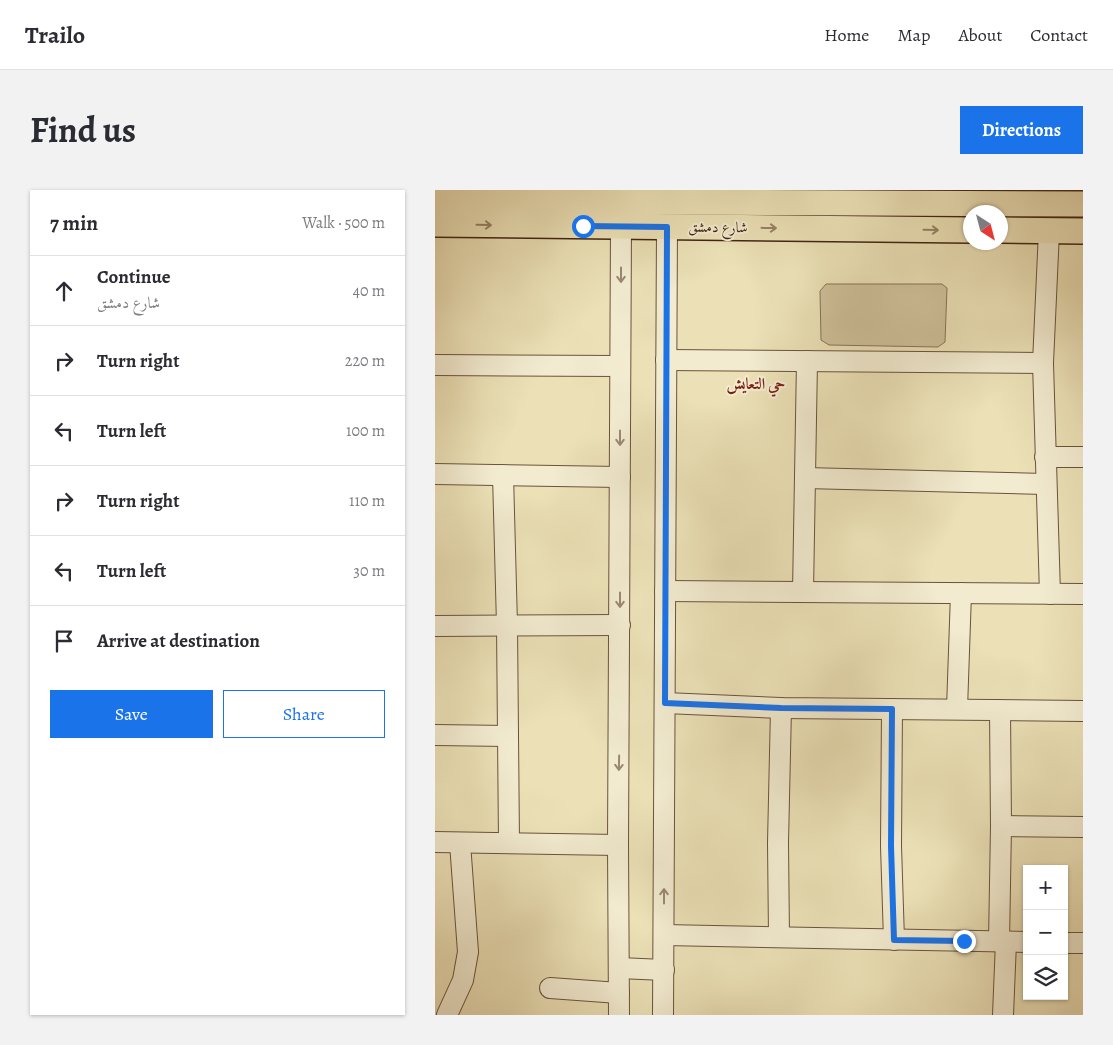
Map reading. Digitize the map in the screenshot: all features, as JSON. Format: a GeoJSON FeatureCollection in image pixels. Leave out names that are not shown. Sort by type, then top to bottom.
{"type":"FeatureCollection","features":[{"type":"Feature","properties":{"kind":"main road","name":"شارع دمشق"},"geometry":{"type":"LineString","coordinates":[[435,201],[475,196],[697,196],[827,203],[929,197],[1083,204]]}},
{"type":"Feature","properties":{"kind":"main road"},"geometry":{"type":"LineString","coordinates":[[827,203],[827,228]]}},
{"type":"Feature","properties":{"kind":"main road","name":"شارع دمشق"},"geometry":{"type":"LineString","coordinates":[[435,224],[963,230]]}},
{"type":"Feature","properties":{"kind":"main road"},"geometry":{"type":"LineString","coordinates":[[1008,230],[1083,231]]}},
{"type":"Feature","properties":{"kind":"street"},"geometry":{"type":"LineString","coordinates":[[619,1015],[621,226]]}},
{"type":"Feature","properties":{"kind":"street"},"geometry":{"type":"LineString","coordinates":[[663,1015],[667,227]]}},
{"type":"Feature","properties":{"kind":"street"},"geometry":{"type":"LineString","coordinates":[[1049,231],[1043,363],[1045,484],[1050,594]]}},
{"type":"Feature","properties":{"kind":"street"},"geometry":{"type":"LineString","coordinates":[[666,360],[1043,363]]}},
{"type":"Feature","properties":{"kind":"street"},"geometry":{"type":"LineString","coordinates":[[803,592],[807,361]]}},
{"type":"Feature","properties":{"kind":"street"},"geometry":{"type":"LineString","coordinates":[[435,366],[620,366]]}},
{"type":"Feature","properties":{"kind":"street"},"geometry":{"type":"LineString","coordinates":[[1045,458],[1083,457]]}},
{"type":"Feature","properties":{"kind":"street"},"geometry":{"type":"LineString","coordinates":[[435,474],[620,477]]}},
{"type":"Feature","properties":{"kind":"street"},"geometry":{"type":"LineString","coordinates":[[503,475],[507,625],[509,843]]}},
{"type":"Feature","properties":{"kind":"street"},"geometry":{"type":"LineString","coordinates":[[805,478],[1045,484]]}},
{"type":"Feature","properties":{"kind":"street"},"geometry":{"type":"LineString","coordinates":[[665,591],[1083,594]]}},
{"type":"Feature","properties":{"kind":"street"},"geometry":{"type":"LineString","coordinates":[[957,710],[961,593]]}},
{"type":"Feature","properties":{"kind":"street"},"geometry":{"type":"LineString","coordinates":[[435,626],[620,624]]}},
{"type":"Feature","properties":{"kind":"street"},"geometry":{"type":"LineString","coordinates":[[665,703],[781,708],[1083,711]]}},
{"type":"Feature","properties":{"kind":"street"},"geometry":{"type":"LineString","coordinates":[[779,937],[778,843],[781,708]]}},
{"type":"Feature","properties":{"kind":"street"},"geometry":{"type":"LineString","coordinates":[[892,709],[891,846],[894,940]]}},
{"type":"Feature","properties":{"kind":"street"},"geometry":{"type":"LineString","coordinates":[[1000,710],[1003,1015]]}},
{"type":"Feature","properties":{"kind":"street"},"geometry":{"type":"LineString","coordinates":[[435,735],[508,736]]}},
{"type":"Feature","properties":{"kind":"street"},"geometry":{"type":"LineString","coordinates":[[1001,826],[1083,827]]}},
{"type":"Feature","properties":{"kind":"street"},"geometry":{"type":"LineString","coordinates":[[435,842],[618,845]]}},
{"type":"Feature","properties":{"kind":"street"},"geometry":{"type":"LineString","coordinates":[[447,1015],[463,980],[468,952],[460,842]]}},
{"type":"Feature","properties":{"kind":"street"},"geometry":{"type":"LineString","coordinates":[[663,935],[1023,942]]}},
{"type":"Feature","properties":{"kind":"street"},"geometry":{"type":"LineString","coordinates":[[1068,942],[1083,943]]}},
{"type":"Feature","properties":{"kind":"street"},"geometry":{"type":"LineString","coordinates":[[619,968],[663,970]]}},
{"type":"Feature","properties":{"kind":"street"},"geometry":{"type":"LineString","coordinates":[[550,988],[619,993]]}},
{"type":"Feature","properties":{"kind":"shaded area"},"geometry":{"type":"Polygon","coordinates":[[[826,284],[942,284],[947,288],[945,342],[938,347],[829,345],[821,340],[820,291],[826,284]]]}},
{"type":"Feature","properties":{"kind":"district","name":"حي التعايش"},"geometry":{"type":"Point","coordinates":[756,383]}},
{"type":"Feature","properties":{"kind":"route"},"geometry":{"type":"LineString","coordinates":[[583,226],[667,227],[665,703],[781,708],[892,709],[891,846],[894,940],[964,941]]}}]}
